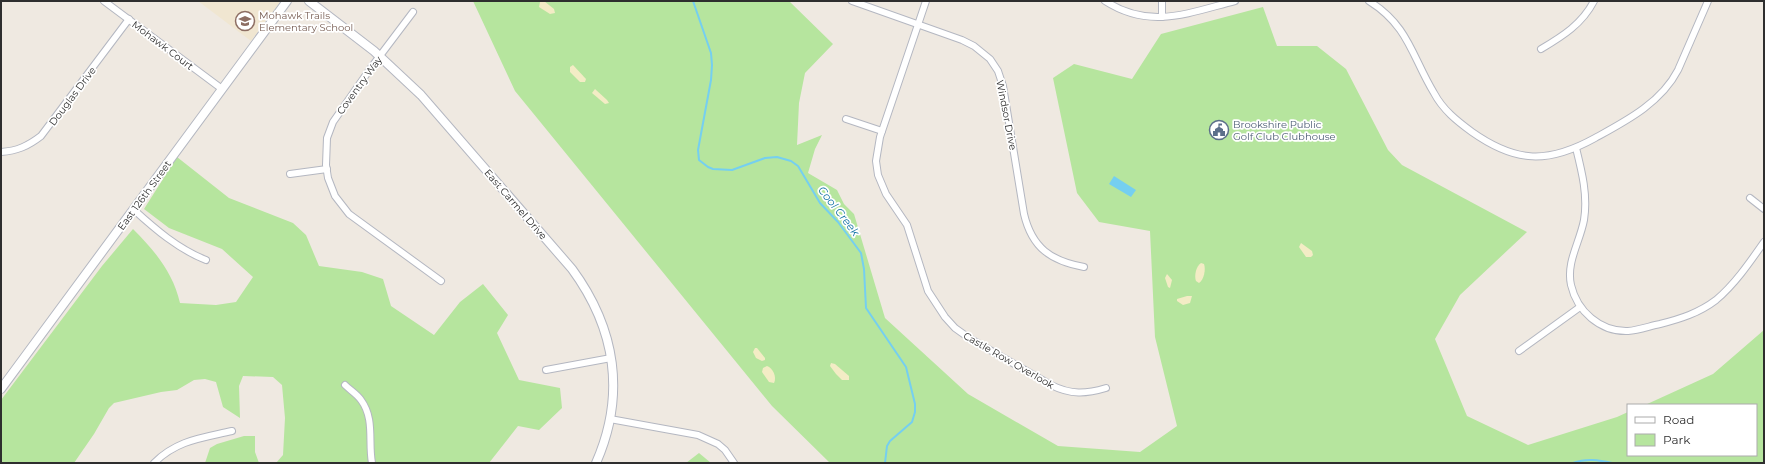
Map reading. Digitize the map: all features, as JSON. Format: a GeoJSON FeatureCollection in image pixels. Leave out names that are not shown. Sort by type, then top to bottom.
{"type":"FeatureCollection","features":[{"type":"Feature","properties":{"kind":"street","name":"Mohawk Court"},"geometry":{"type":"LineString","coordinates":[[104,1],[222,89]]}},
{"type":"Feature","properties":{"kind":"street","name":"East 126th Street"},"geometry":{"type":"LineString","coordinates":[[1,389],[287,1]]}},
{"type":"Feature","properties":{"kind":"street","name":"East Carmel Drive"},"geometry":{"type":"LineString","coordinates":[[309,1],[351,32],[380,56],[421,95],[586,287],[597,308],[606,333],[611,358],[614,393],[610,419],[603,447],[596,463]]}},
{"type":"Feature","properties":{"kind":"street","name":"Windsor Drive"},"geometry":{"type":"LineString","coordinates":[[852,1],[974,46],[987,55],[994,64],[1003,86],[1024,214],[1029,231],[1037,244],[1050,256],[1064,263],[1084,267]]}},
{"type":"Feature","properties":{"kind":"street","name":"Castle Row Overlook"},"geometry":{"type":"LineString","coordinates":[[926,1],[876,152],[878,175],[886,194],[900,212],[909,229],[928,291],[950,323],[976,342],[1061,390],[1082,394],[1106,388]]}},
{"type":"Feature","properties":{"kind":"street"},"geometry":{"type":"LineString","coordinates":[[1105,1],[1134,14],[1162,18],[1235,1]]}},
{"type":"Feature","properties":{"kind":"street"},"geometry":{"type":"LineString","coordinates":[[1162,1],[1162,18]]}},
{"type":"Feature","properties":{"kind":"street"},"geometry":{"type":"LineString","coordinates":[[1369,1],[1384,11],[1399,26],[1409,42],[1434,94],[1455,119],[1472,132],[1501,149],[1527,156],[1552,156],[1576,148],[1645,107],[1666,89],[1678,70],[1708,1]]}},
{"type":"Feature","properties":{"kind":"street"},"geometry":{"type":"LineString","coordinates":[[1541,49],[1573,28],[1583,18],[1594,1]]}},
{"type":"Feature","properties":{"kind":"street","name":"Coventry Way"},"geometry":{"type":"LineString","coordinates":[[413,12],[333,122],[327,138],[325,151],[327,169],[335,196],[349,214],[441,281]]}},
{"type":"Feature","properties":{"kind":"street","name":"Douglas Drive"},"geometry":{"type":"LineString","coordinates":[[1,152],[14,151],[23,148],[41,136],[129,19]]}},
{"type":"Feature","properties":{"kind":"street"},"geometry":{"type":"LineString","coordinates":[[846,119],[882,131]]}},
{"type":"Feature","properties":{"kind":"street"},"geometry":{"type":"LineString","coordinates":[[1576,148],[1585,186],[1586,205],[1582,228],[1570,273],[1573,291],[1580,307],[1597,322],[1611,328],[1633,330],[1683,318],[1701,310],[1721,295],[1736,280],[1764,242]]}},
{"type":"Feature","properties":{"kind":"street"},"geometry":{"type":"LineString","coordinates":[[290,174],[327,169]]}},
{"type":"Feature","properties":{"kind":"street"},"geometry":{"type":"LineString","coordinates":[[1750,198],[1764,209]]}},
{"type":"Feature","properties":{"kind":"street"},"geometry":{"type":"LineString","coordinates":[[133,209],[188,253],[206,260]]}},
{"type":"Feature","properties":{"kind":"street"},"geometry":{"type":"LineString","coordinates":[[1519,351],[1580,307]]}},
{"type":"Feature","properties":{"kind":"street"},"geometry":{"type":"LineString","coordinates":[[546,370],[611,358]]}},
{"type":"Feature","properties":{"kind":"street"},"geometry":{"type":"LineString","coordinates":[[345,385],[361,400],[369,416],[371,431],[370,452],[372,463]]}},
{"type":"Feature","properties":{"kind":"street"},"geometry":{"type":"LineString","coordinates":[[610,419],[698,434],[718,444],[725,450],[734,463]]}},
{"type":"Feature","properties":{"kind":"street"},"geometry":{"type":"LineString","coordinates":[[154,463],[163,454],[180,444],[232,431]]}},
{"type":"Feature","properties":{"kind":"shaded area","name":"Mohawk Trails Elementary School"},"geometry":{"type":"Polygon","coordinates":[[[198,1],[281,1],[251,41],[198,1]]]}},
{"type":"Feature","properties":{"kind":"green space"},"geometry":{"type":"Polygon","coordinates":[[[473,1],[789,1],[833,44],[805,73],[799,103],[797,145],[822,135],[815,149],[808,173],[837,190],[844,204],[854,214],[885,318],[968,394],[1058,446],[1140,452],[1177,426],[1155,337],[1150,231],[1099,222],[1077,193],[1053,78],[1074,64],[1132,79],[1161,34],[1263,7],[1277,46],[1317,46],[1346,69],[1388,150],[1402,165],[1527,232],[1460,295],[1435,339],[1467,416],[1528,445],[1627,412],[1627,456],[1757,456],[1757,404],[1647,404],[1713,374],[1764,330],[1764,463],[830,463],[772,406],[515,91],[473,1]]]}},
{"type":"Feature","properties":{"kind":"green space"},"geometry":{"type":"Polygon","coordinates":[[[177,157],[229,198],[293,223],[306,235],[319,266],[362,272],[383,279],[391,306],[434,335],[460,302],[483,284],[508,315],[497,333],[519,380],[560,388],[562,408],[539,430],[518,426],[489,463],[276,463],[283,455],[285,418],[282,385],[273,377],[243,376],[239,386],[240,418],[223,407],[216,382],[205,379],[194,380],[177,390],[161,392],[114,403],[109,408],[94,434],[74,463],[1,463],[1,400],[102,266],[133,229],[162,262],[173,281],[180,303],[216,305],[236,302],[253,277],[222,249],[169,228],[144,209],[177,157]]]}},
{"type":"Feature","properties":{"kind":"green space"},"geometry":{"type":"Polygon","coordinates":[[[244,436],[255,436],[255,452],[259,463],[205,463],[210,448],[217,444],[244,436]]]}},
{"type":"Feature","properties":{"kind":"green space"},"geometry":{"type":"Polygon","coordinates":[[[699,453],[711,463],[686,463],[699,453]]]}},
{"type":"Feature","properties":{"kind":"sand"},"geometry":{"type":"Polygon","coordinates":[[[544,1],[554,9],[555,13],[550,14],[539,7],[540,2],[544,1]]]}},
{"type":"Feature","properties":{"kind":"sand"},"geometry":{"type":"Polygon","coordinates":[[[573,65],[586,79],[585,82],[580,82],[570,72],[570,67],[573,65]]]}},
{"type":"Feature","properties":{"kind":"sand"},"geometry":{"type":"Polygon","coordinates":[[[595,89],[609,103],[605,104],[592,93],[595,89]]]}},
{"type":"Feature","properties":{"kind":"sand"},"geometry":{"type":"Polygon","coordinates":[[[1301,243],[1312,251],[1313,255],[1311,257],[1306,257],[1299,247],[1301,243]]]}},
{"type":"Feature","properties":{"kind":"sand"},"geometry":{"type":"Polygon","coordinates":[[[1201,263],[1205,266],[1205,271],[1201,282],[1199,283],[1195,279],[1195,274],[1201,263]]]}},
{"type":"Feature","properties":{"kind":"sand"},"geometry":{"type":"Polygon","coordinates":[[[1167,274],[1172,280],[1170,288],[1168,287],[1165,278],[1167,274]]]}},
{"type":"Feature","properties":{"kind":"sand"},"geometry":{"type":"Polygon","coordinates":[[[1192,296],[1190,303],[1183,305],[1177,301],[1177,299],[1192,296]]]}},
{"type":"Feature","properties":{"kind":"sand"},"geometry":{"type":"Polygon","coordinates":[[[755,348],[757,348],[765,360],[762,361],[756,358],[753,352],[755,348]]]}},
{"type":"Feature","properties":{"kind":"sand"},"geometry":{"type":"Polygon","coordinates":[[[831,363],[835,364],[849,376],[849,380],[842,380],[830,366],[831,363]]]}},
{"type":"Feature","properties":{"kind":"sand"},"geometry":{"type":"Polygon","coordinates":[[[767,366],[774,373],[774,383],[769,382],[762,372],[763,368],[767,366]]]}},
{"type":"Feature","properties":{"kind":"water"},"geometry":{"type":"Polygon","coordinates":[[[1114,176],[1136,190],[1131,197],[1109,184],[1114,176]]]}},
{"type":"Feature","properties":{"kind":"waterway","name":"Cool Creek"},"geometry":{"type":"LineString","coordinates":[[693,1],[711,53],[712,65],[711,80],[698,150],[699,160],[713,169],[732,170],[765,158],[777,157],[791,161],[798,166],[820,203],[838,222],[861,253],[864,269],[866,308],[906,367],[915,404],[915,412],[912,422],[890,441],[887,446],[885,463]]}},
{"type":"Feature","properties":{"kind":"waterway","name":"Cool Creek"},"geometry":{"type":"LineString","coordinates":[[1573,463],[1583,460],[1612,463]]}},
{"type":"Feature","properties":{"kind":"place","name":"Mohawk Trails Elementary School"},"geometry":{"type":"Point","coordinates":[245,21]}},
{"type":"Feature","properties":{"kind":"place","name":"Brookshire Public Golf Club Clubhouse"},"geometry":{"type":"Point","coordinates":[1219,130]}}]}
